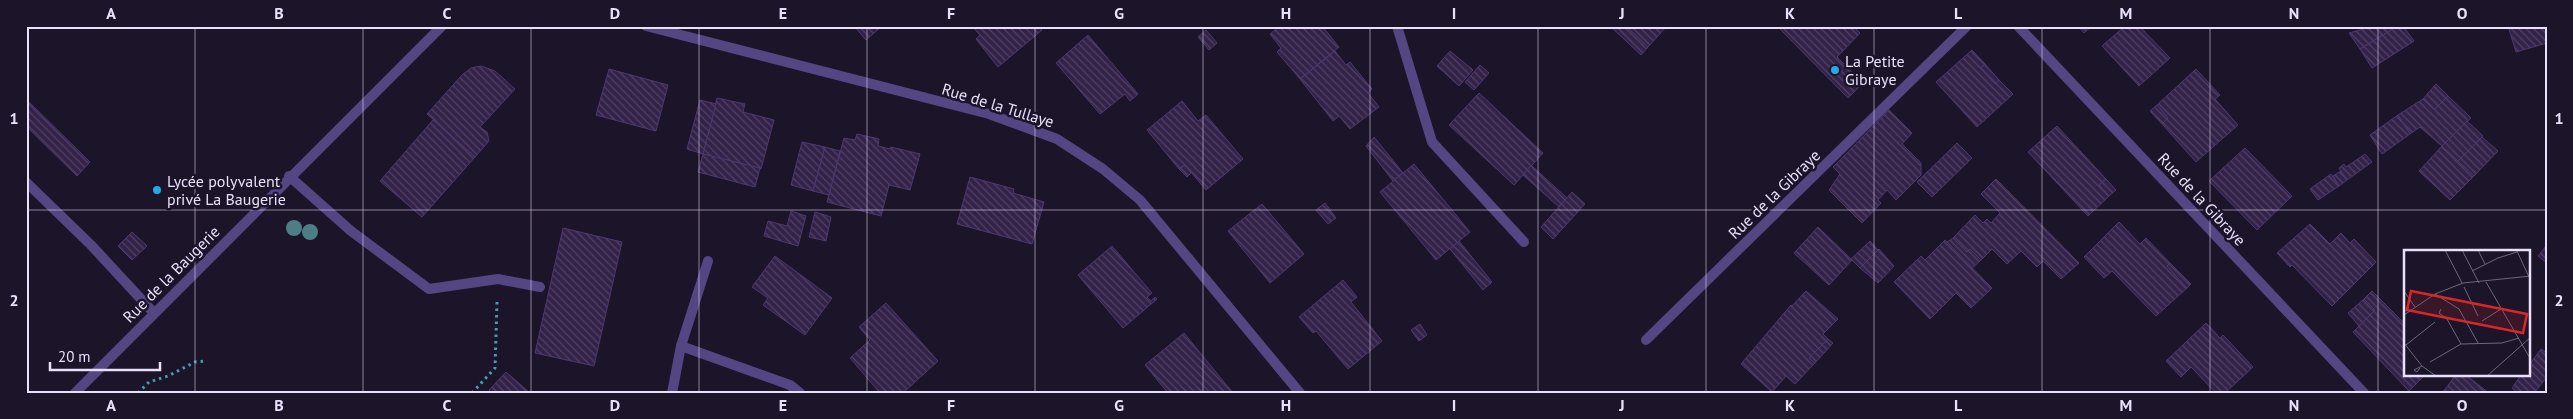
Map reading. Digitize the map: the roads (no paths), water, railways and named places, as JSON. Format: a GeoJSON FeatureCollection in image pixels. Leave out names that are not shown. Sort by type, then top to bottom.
{"type":"FeatureCollection","features":[{"type":"Feature","properties":{"kind":"street","name":"Rue de la Baugerie"},"geometry":{"type":"LineString","coordinates":[[75,393],[442,26]]}},
{"type":"Feature","properties":{"kind":"street","name":"Rue de la Tullaye"},"geometry":{"type":"LineString","coordinates":[[646,26],[989,114],[1057,139],[1103,169],[1140,200],[1300,393]]}},
{"type":"Feature","properties":{"kind":"street"},"geometry":{"type":"LineString","coordinates":[[1397,26],[1432,142],[1524,242]]}},
{"type":"Feature","properties":{"kind":"street","name":"Rue de la Gibraye"},"geometry":{"type":"LineString","coordinates":[[1646,340],[1966,26]]}},
{"type":"Feature","properties":{"kind":"street","name":"Rue de la Gibraye"},"geometry":{"type":"LineString","coordinates":[[2018,26],[2364,393]]}},
{"type":"Feature","properties":{"kind":"street"},"geometry":{"type":"LineString","coordinates":[[290,176],[351,231],[429,289],[498,279],[540,287]]}},
{"type":"Feature","properties":{"kind":"street"},"geometry":{"type":"LineString","coordinates":[[26,182],[91,245],[154,312]]}},
{"type":"Feature","properties":{"kind":"street"},"geometry":{"type":"LineString","coordinates":[[672,393],[681,346],[708,261]]}},
{"type":"Feature","properties":{"kind":"street"},"geometry":{"type":"LineString","coordinates":[[681,346],[790,385],[800,393]]}},
{"type":"Feature","properties":{"kind":"place","name":"La Petite Gibraye"},"geometry":{"type":"Point","coordinates":[1835,70]}},
{"type":"Feature","properties":{"kind":"place","name":"Lycée polyvalent privé La Baugerie"},"geometry":{"type":"Point","coordinates":[157,190]}}]}
